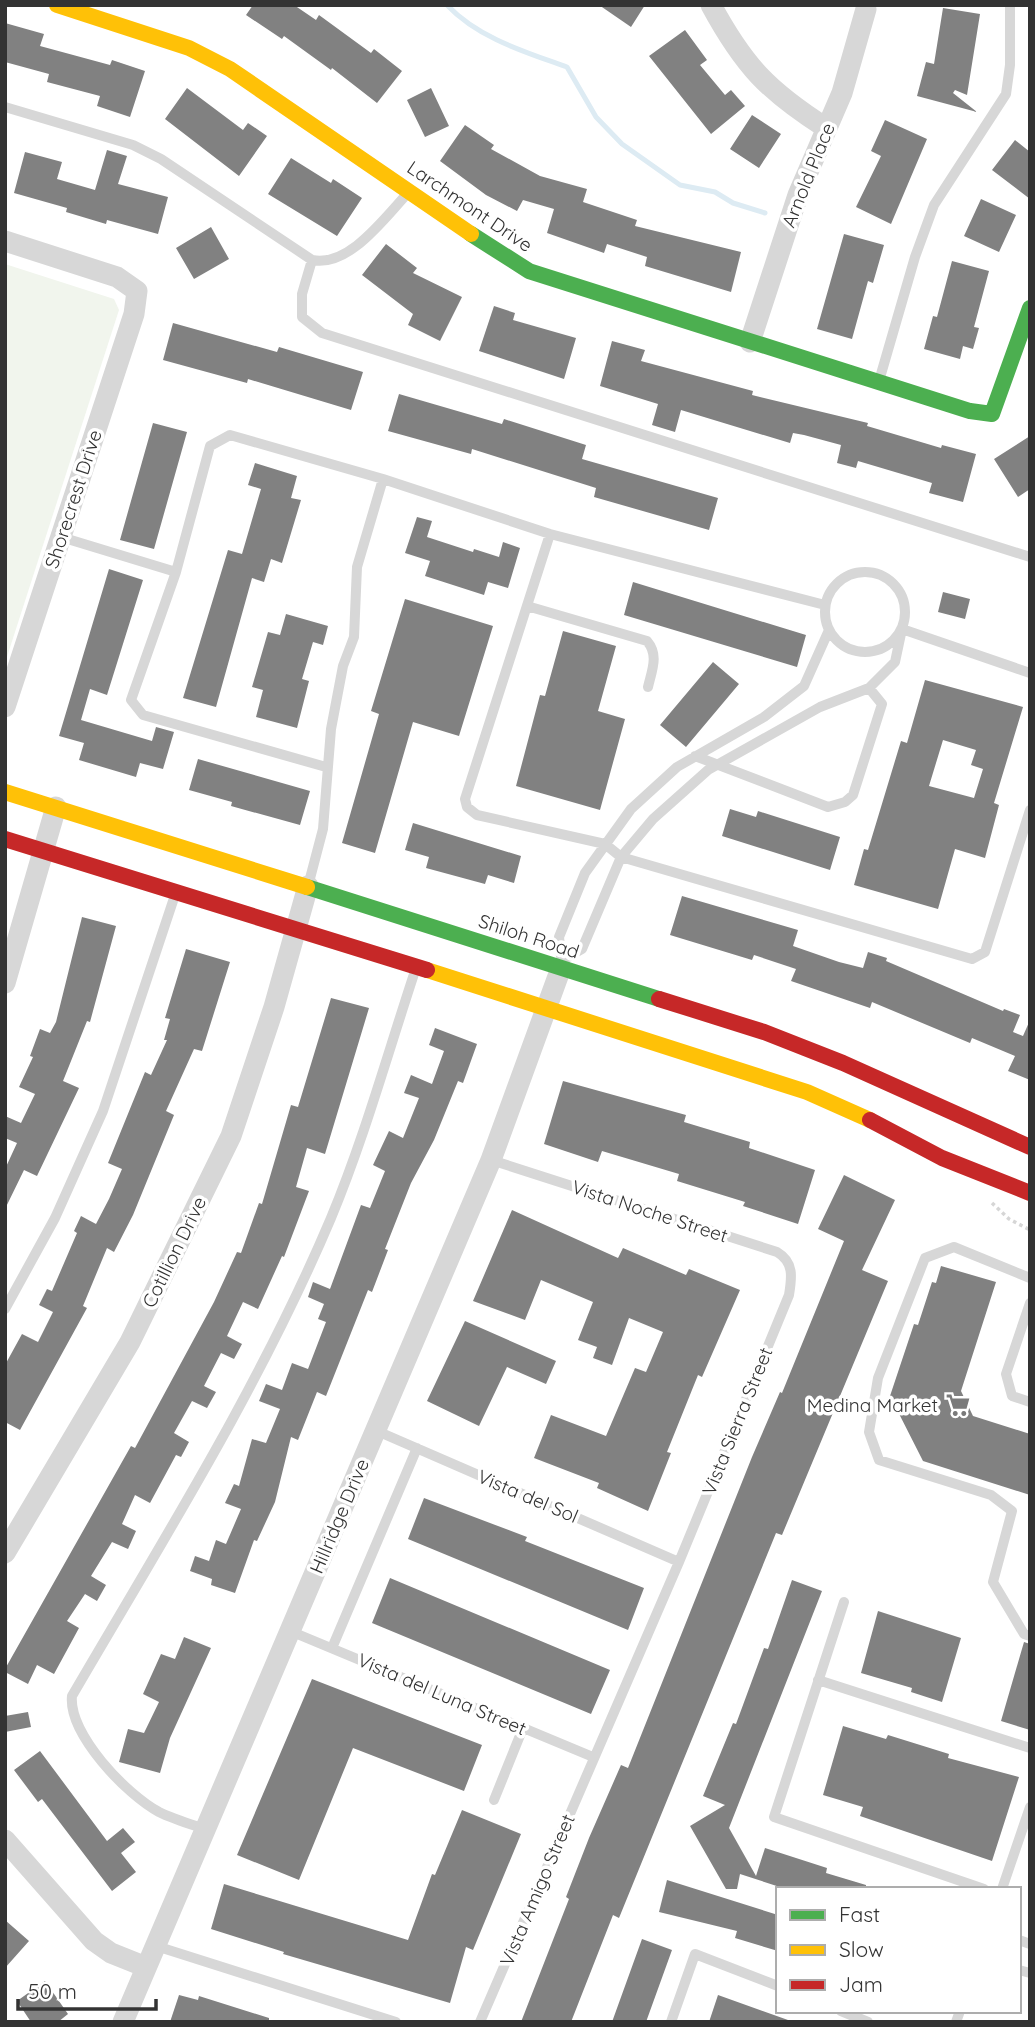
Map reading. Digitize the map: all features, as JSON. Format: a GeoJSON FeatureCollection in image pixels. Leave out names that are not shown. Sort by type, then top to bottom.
{"type":"FeatureCollection","features":[{"type":"Feature","properties":{"kind":"main road","name":"Larchmont Drive"},"geometry":{"type":"LineString","coordinates":[[57,5],[189,48],[220,64],[464,230],[529,271],[750,342],[992,414],[1030,307]]}},
{"type":"Feature","properties":{"kind":"main road","name":"Shiloh Road"},"geometry":{"type":"LineString","coordinates":[[5,792],[562,964],[764,1032],[843,1063],[1030,1147]]}},
{"type":"Feature","properties":{"kind":"main road"},"geometry":{"type":"LineString","coordinates":[[5,839],[546,1007],[842,1105],[942,1158],[1030,1193]]}},
{"type":"Feature","properties":{"kind":"street"},"geometry":{"type":"LineString","coordinates":[[711,5],[731,42],[755,75],[789,104],[826,128]]}},
{"type":"Feature","properties":{"kind":"street","name":"Arnold Place"},"geometry":{"type":"LineString","coordinates":[[750,342],[798,195],[856,51],[866,9]]}},
{"type":"Feature","properties":{"kind":"street","name":"Shorecrest Drive"},"geometry":{"type":"LineString","coordinates":[[5,241],[117,277],[136,291],[134,314],[5,707]]}},
{"type":"Feature","properties":{"kind":"street"},"geometry":{"type":"LineString","coordinates":[[5,983],[56,807]]}},
{"type":"Feature","properties":{"kind":"street","name":"Cotillion Drive"},"geometry":{"type":"LineString","coordinates":[[5,1553],[130,1342],[231,1136],[274,1007],[308,886]]}},
{"type":"Feature","properties":{"kind":"street","name":"Hillridge Drive"},"geometry":{"type":"LineString","coordinates":[[124,2022],[491,1160],[562,964]]}},
{"type":"Feature","properties":{"kind":"street"},"geometry":{"type":"LineString","coordinates":[[5,1840],[94,1941],[111,1953],[146,1967]]}},
{"type":"Feature","properties":{"kind":"lane"},"geometry":{"type":"LineString","coordinates":[[879,381],[915,257],[934,205],[1006,94],[1010,65],[1010,5]]}},
{"type":"Feature","properties":{"kind":"lane"},"geometry":{"type":"LineString","coordinates":[[5,107],[133,145],[161,159],[312,260],[324,263],[342,255],[410,191]]}},
{"type":"Feature","properties":{"kind":"lane"},"geometry":{"type":"LineString","coordinates":[[312,260],[300,307],[302,317],[323,333],[1030,557]]}},
{"type":"Feature","properties":{"kind":"lane"},"geometry":{"type":"LineString","coordinates":[[326,767],[143,715],[131,700],[176,572],[210,446],[230,435],[383,479],[550,534],[825,605]]}},
{"type":"Feature","properties":{"kind":"lane"},"geometry":{"type":"LineString","coordinates":[[308,886],[323,829],[326,767],[343,666],[354,637],[358,567],[383,479]]}},
{"type":"Feature","properties":{"kind":"lane"},"geometry":{"type":"LineString","coordinates":[[550,534],[466,799],[467,807],[477,815],[605,844],[621,857],[972,960],[985,952],[1030,810]]}},
{"type":"Feature","properties":{"kind":"lane"},"geometry":{"type":"LineString","coordinates":[[61,537],[176,572]]}},
{"type":"Feature","properties":{"kind":"lane"},"geometry":{"type":"LineString","coordinates":[[877,573],[899,589],[904,602],[895,662],[869,688],[820,707],[716,765],[672,801],[621,857],[582,949],[562,964],[559,937],[585,873],[631,809],[659,782],[695,756],[764,717],[804,686],[828,629],[825,605],[830,592],[850,574],[877,573]]}},
{"type":"Feature","properties":{"kind":"lane"},"geometry":{"type":"LineString","coordinates":[[527,606],[647,641],[654,648],[648,687]]}},
{"type":"Feature","properties":{"kind":"lane"},"geometry":{"type":"LineString","coordinates":[[828,629],[846,648],[872,652],[894,640],[902,629]]}},
{"type":"Feature","properties":{"kind":"lane"},"geometry":{"type":"LineString","coordinates":[[902,629],[1030,673]]}},
{"type":"Feature","properties":{"kind":"lane"},"geometry":{"type":"LineString","coordinates":[[695,756],[828,807],[845,803],[853,795],[882,704],[869,688]]}},
{"type":"Feature","properties":{"kind":"lane"},"geometry":{"type":"LineString","coordinates":[[5,1309],[55,1218],[103,1111],[176,892]]}},
{"type":"Feature","properties":{"kind":"lane"},"geometry":{"type":"LineString","coordinates":[[205,1829],[159,1812],[132,1794],[77,1727],[71,1708],[72,1696],[211,1461],[259,1371],[330,1220],[358,1150],[416,968]]}},
{"type":"Feature","properties":{"kind":"lane","name":"Vista Noche Street"},"geometry":{"type":"LineString","coordinates":[[491,1160],[776,1252],[785,1257],[791,1267],[791,1280]]}},
{"type":"Feature","properties":{"kind":"lane"},"geometry":{"type":"LineString","coordinates":[[1030,1278],[954,1247],[925,1258],[878,1378],[869,1432],[879,1460],[991,1495],[1012,1511],[993,1582],[1024,1634],[1030,1636]]}},
{"type":"Feature","properties":{"kind":"lane","name":"Vista Sierra Street"},"geometry":{"type":"LineString","coordinates":[[593,1757],[679,1562],[789,1295],[791,1280]]}},
{"type":"Feature","properties":{"kind":"lane"},"geometry":{"type":"LineString","coordinates":[[1030,1303],[1006,1374],[1012,1396],[1030,1402]]}},
{"type":"Feature","properties":{"kind":"lane","name":"Vista del Sol"},"geometry":{"type":"LineString","coordinates":[[377,1431],[679,1562]]}},
{"type":"Feature","properties":{"kind":"lane"},"geometry":{"type":"LineString","coordinates":[[332,1648],[417,1448]]}},
{"type":"Feature","properties":{"kind":"lane"},"geometry":{"type":"LineString","coordinates":[[844,1602],[774,1817],[978,1887]]}},
{"type":"Feature","properties":{"kind":"lane","name":"Vista del Luna Street"},"geometry":{"type":"LineString","coordinates":[[290,1631],[593,1757]]}},
{"type":"Feature","properties":{"kind":"lane"},"geometry":{"type":"LineString","coordinates":[[818,1680],[1030,1748]]}},
{"type":"Feature","properties":{"kind":"lane"},"geometry":{"type":"LineString","coordinates":[[494,1800],[523,1728]]}},
{"type":"Feature","properties":{"kind":"lane","name":"Vista Amigo Street"},"geometry":{"type":"LineString","coordinates":[[480,2022],[593,1757]]}},
{"type":"Feature","properties":{"kind":"lane"},"geometry":{"type":"LineString","coordinates":[[1003,1887],[1030,1807]]}},
{"type":"Feature","properties":{"kind":"lane"},"geometry":{"type":"LineString","coordinates":[[156,1946],[396,2022]]}},
{"type":"Feature","properties":{"kind":"lane"},"geometry":{"type":"LineString","coordinates":[[671,2022],[695,1954],[776,1985]]}},
{"type":"Feature","properties":{"kind":"lane"},"geometry":{"type":"LineString","coordinates":[[846,2013],[868,2022]]}},
{"type":"Feature","properties":{"kind":"path"},"geometry":{"type":"LineString","coordinates":[[1009,1219],[1030,1230]]}},
{"type":"Feature","properties":{"kind":"shaded area"},"geometry":{"type":"Polygon","coordinates":[[[5,264],[114,299],[119,310],[5,663],[5,264]]]}},
{"type":"Feature","properties":{"kind":"building"},"geometry":{"type":"Polygon","coordinates":[[[253,5],[294,5],[316,20],[319,15],[371,53],[374,49],[402,71],[377,103],[332,68],[331,70],[284,36],[282,39],[246,15],[253,5]]]}},
{"type":"Feature","properties":{"kind":"building"},"geometry":{"type":"Polygon","coordinates":[[[599,5],[645,5],[631,27],[599,5]]]}},
{"type":"Feature","properties":{"kind":"building"},"geometry":{"type":"Polygon","coordinates":[[[943,8],[980,14],[967,95],[955,90],[953,93],[977,112],[917,96],[926,62],[934,64],[943,8]]]}},
{"type":"Feature","properties":{"kind":"building"},"geometry":{"type":"Polygon","coordinates":[[[5,23],[44,34],[40,46],[110,65],[112,60],[145,71],[130,117],[97,106],[100,96],[47,82],[49,74],[5,62],[5,23]]]}},
{"type":"Feature","properties":{"kind":"building"},"geometry":{"type":"Polygon","coordinates":[[[685,30],[707,60],[700,65],[725,95],[731,90],[745,106],[711,134],[649,56],[685,30]]]}},
{"type":"Feature","properties":{"kind":"building"},"geometry":{"type":"Polygon","coordinates":[[[187,88],[243,130],[248,123],[267,136],[239,176],[165,119],[187,88]]]}},
{"type":"Feature","properties":{"kind":"building"},"geometry":{"type":"Polygon","coordinates":[[[431,88],[449,126],[425,137],[407,100],[431,88]]]}},
{"type":"Feature","properties":{"kind":"building"},"geometry":{"type":"Polygon","coordinates":[[[752,115],[781,134],[759,168],[730,149],[752,115]]]}},
{"type":"Feature","properties":{"kind":"building"},"geometry":{"type":"Polygon","coordinates":[[[885,120],[927,139],[891,224],[856,207],[881,156],[871,151],[885,120]]]}},
{"type":"Feature","properties":{"kind":"building"},"geometry":{"type":"Polygon","coordinates":[[[465,125],[494,145],[491,149],[540,176],[587,189],[583,202],[637,220],[635,226],[741,252],[731,292],[645,266],[647,257],[607,244],[604,253],[547,233],[554,209],[523,200],[517,211],[486,195],[440,161],[465,125]]]}},
{"type":"Feature","properties":{"kind":"building"},"geometry":{"type":"Polygon","coordinates":[[[1015,140],[1030,152],[1030,199],[992,170],[1015,140]]]}},
{"type":"Feature","properties":{"kind":"building"},"geometry":{"type":"Polygon","coordinates":[[[107,150],[127,156],[118,184],[168,197],[158,234],[107,220],[106,224],[66,212],[67,208],[14,193],[25,152],[62,162],[57,179],[95,190],[107,150]]]}},
{"type":"Feature","properties":{"kind":"building"},"geometry":{"type":"Polygon","coordinates":[[[291,158],[331,183],[333,179],[362,198],[337,236],[268,194],[291,158]]]}},
{"type":"Feature","properties":{"kind":"building"},"geometry":{"type":"Polygon","coordinates":[[[981,199],[1016,215],[999,252],[964,236],[981,199]]]}},
{"type":"Feature","properties":{"kind":"building"},"geometry":{"type":"Polygon","coordinates":[[[211,227],[229,259],[194,279],[176,248],[211,227]]]}},
{"type":"Feature","properties":{"kind":"building"},"geometry":{"type":"Polygon","coordinates":[[[844,234],[884,245],[873,283],[868,281],[852,339],[817,329],[844,234]]]}},
{"type":"Feature","properties":{"kind":"building"},"geometry":{"type":"Polygon","coordinates":[[[386,244],[417,268],[413,273],[462,297],[440,341],[408,325],[413,314],[362,275],[386,244]]]}},
{"type":"Feature","properties":{"kind":"building"},"geometry":{"type":"Polygon","coordinates":[[[952,261],[989,271],[974,327],[979,328],[973,349],[963,346],[960,359],[924,349],[933,316],[937,317],[952,261]]]}},
{"type":"Feature","properties":{"kind":"building"},"geometry":{"type":"Polygon","coordinates":[[[494,306],[515,313],[513,320],[576,338],[564,379],[479,351],[494,306]]]}},
{"type":"Feature","properties":{"kind":"building"},"geometry":{"type":"Polygon","coordinates":[[[173,323],[277,352],[279,347],[363,372],[351,410],[248,379],[247,383],[163,360],[173,323]]]}},
{"type":"Feature","properties":{"kind":"building"},"geometry":{"type":"Polygon","coordinates":[[[612,341],[645,350],[641,361],[753,391],[752,395],[868,423],[867,426],[941,448],[942,445],[976,454],[963,502],[929,493],[932,483],[858,461],[856,468],[837,463],[841,445],[804,435],[793,433],[790,443],[681,410],[675,432],[652,425],[658,404],[600,386],[612,341]]]}},
{"type":"Feature","properties":{"kind":"building"},"geometry":{"type":"Polygon","coordinates":[[[399,394],[502,424],[504,419],[586,445],[582,459],[718,498],[709,530],[594,497],[596,488],[472,449],[471,454],[388,431],[399,394]]]}},
{"type":"Feature","properties":{"kind":"building"},"geometry":{"type":"Polygon","coordinates":[[[153,423],[187,432],[154,549],[120,540],[153,423]]]}},
{"type":"Feature","properties":{"kind":"building"},"geometry":{"type":"Polygon","coordinates":[[[1030,436],[1030,489],[1018,497],[994,459],[1030,436]]]}},
{"type":"Feature","properties":{"kind":"building"},"geometry":{"type":"Polygon","coordinates":[[[255,463],[297,476],[291,498],[301,500],[282,563],[271,559],[264,582],[252,578],[216,707],[183,698],[228,550],[242,554],[261,489],[248,485],[255,463]]]}},
{"type":"Feature","properties":{"kind":"building"},"geometry":{"type":"Polygon","coordinates":[[[417,517],[432,521],[427,537],[473,552],[474,549],[499,557],[503,542],[520,548],[508,588],[488,582],[484,595],[425,576],[430,561],[405,553],[417,517]]]}},
{"type":"Feature","properties":{"kind":"building"},"geometry":{"type":"Polygon","coordinates":[[[109,569],[143,580],[107,695],[90,689],[81,720],[152,741],[156,727],[174,732],[163,769],[140,763],[136,777],[79,760],[84,743],[59,736],[109,569]]]}},
{"type":"Feature","properties":{"kind":"building"},"geometry":{"type":"Polygon","coordinates":[[[633,582],[806,635],[797,667],[624,615],[633,582]]]}},
{"type":"Feature","properties":{"kind":"building"},"geometry":{"type":"Polygon","coordinates":[[[943,592],[970,599],[965,619],[938,612],[943,592]]]}},
{"type":"Feature","properties":{"kind":"building"},"geometry":{"type":"Polygon","coordinates":[[[405,599],[493,626],[459,736],[413,722],[375,853],[342,843],[379,714],[371,711],[405,599]]]}},
{"type":"Feature","properties":{"kind":"building"},"geometry":{"type":"Polygon","coordinates":[[[286,614],[328,626],[323,645],[313,642],[302,679],[309,681],[297,728],[256,717],[263,690],[252,687],[268,632],[280,635],[286,614]]]}},
{"type":"Feature","properties":{"kind":"building"},"geometry":{"type":"Polygon","coordinates":[[[563,631],[616,646],[598,711],[625,719],[600,810],[516,786],[540,695],[545,696],[563,631]]]}},
{"type":"Feature","properties":{"kind":"building"},"geometry":{"type":"Polygon","coordinates":[[[713,662],[739,684],[686,747],[660,725],[713,662]]]}},
{"type":"Feature","properties":{"kind":"building"},"geometry":{"type":"Polygon","coordinates":[[[925,680],[1023,707],[994,803],[999,805],[985,858],[955,849],[938,909],[854,885],[864,849],[868,850],[901,741],[907,743],[925,680]],[[943,740],[929,786],[974,798],[983,769],[971,765],[976,750],[943,740]]]}},
{"type":"Feature","properties":{"kind":"building"},"geometry":{"type":"Polygon","coordinates":[[[198,759],[310,791],[300,825],[231,806],[232,802],[189,790],[198,759]]]}},
{"type":"Feature","properties":{"kind":"building"},"geometry":{"type":"Polygon","coordinates":[[[730,809],[756,817],[758,811],[840,837],[830,870],[722,836],[730,809]]]}},
{"type":"Feature","properties":{"kind":"building"},"geometry":{"type":"Polygon","coordinates":[[[413,823],[521,856],[514,883],[488,875],[485,884],[426,868],[429,857],[405,850],[413,823]]]}},
{"type":"Feature","properties":{"kind":"building"},"geometry":{"type":"Polygon","coordinates":[[[682,896],[798,930],[793,946],[839,962],[863,968],[868,952],[887,958],[886,961],[1003,1011],[1004,1009],[1020,1015],[1013,1032],[1023,1036],[1030,1020],[1030,1080],[1008,1071],[1015,1056],[972,1038],[970,1043],[872,1002],[870,1008],[791,981],[796,969],[754,955],[752,960],[670,935],[682,896]]]}},
{"type":"Feature","properties":{"kind":"building"},"geometry":{"type":"Polygon","coordinates":[[[82,917],[116,926],[90,1022],[87,1021],[63,1081],[79,1088],[37,1176],[24,1170],[5,1209],[5,1169],[17,1143],[5,1138],[5,1116],[21,1123],[35,1094],[19,1087],[33,1057],[30,1056],[40,1029],[50,1033],[56,1022],[82,917]]]}},
{"type":"Feature","properties":{"kind":"building"},"geometry":{"type":"Polygon","coordinates":[[[186,949],[230,962],[202,1051],[194,1049],[166,1111],[174,1115],[133,1215],[114,1252],[107,1248],[83,1306],[87,1308],[20,1430],[5,1422],[5,1365],[22,1334],[38,1342],[53,1312],[39,1305],[47,1289],[52,1291],[77,1233],[74,1231],[81,1216],[96,1224],[109,1199],[122,1169],[108,1163],[145,1072],[151,1075],[167,1040],[164,1040],[170,1019],[165,1018],[186,949]]]}},
{"type":"Feature","properties":{"kind":"building"},"geometry":{"type":"Polygon","coordinates":[[[331,998],[369,1008],[325,1154],[307,1148],[296,1187],[309,1191],[284,1257],[282,1256],[258,1309],[243,1302],[227,1336],[242,1344],[234,1359],[221,1353],[204,1386],[216,1392],[207,1408],[192,1401],[174,1433],[189,1442],[181,1457],[176,1455],[150,1503],[135,1495],[122,1524],[136,1531],[128,1549],[112,1542],[91,1576],[106,1585],[97,1601],[85,1594],[67,1621],[79,1628],[54,1674],[37,1665],[28,1684],[5,1672],[5,1669],[131,1446],[135,1448],[214,1302],[237,1252],[241,1253],[259,1203],[262,1204],[291,1105],[298,1107],[331,998]]]}},
{"type":"Feature","properties":{"kind":"building"},"geometry":{"type":"Polygon","coordinates":[[[435,1028],[477,1044],[463,1083],[458,1081],[434,1140],[411,1183],[385,1249],[388,1250],[372,1292],[368,1290],[326,1396],[317,1392],[298,1440],[291,1437],[275,1502],[257,1541],[254,1540],[235,1593],[211,1585],[212,1579],[190,1571],[195,1556],[209,1561],[216,1540],[226,1544],[241,1509],[225,1503],[234,1484],[239,1486],[252,1439],[266,1443],[280,1409],[259,1401],[266,1384],[282,1390],[292,1363],[308,1369],[326,1322],[318,1319],[324,1304],[308,1297],[313,1282],[330,1289],[361,1205],[370,1208],[385,1171],[373,1165],[389,1131],[403,1138],[419,1098],[404,1093],[411,1075],[432,1084],[444,1051],[429,1045],[435,1028]]]}},
{"type":"Feature","properties":{"kind":"building"},"geometry":{"type":"Polygon","coordinates":[[[563,1081],[686,1115],[684,1122],[750,1142],[749,1148],[815,1170],[798,1224],[743,1206],[745,1202],[677,1181],[679,1174],[602,1151],[598,1162],[544,1144],[563,1081]]]}},
{"type":"Feature","properties":{"kind":"building"},"geometry":{"type":"Polygon","coordinates":[[[844,1175],[895,1200],[862,1270],[888,1281],[782,1535],[776,1533],[619,1918],[613,1915],[571,2022],[521,2022],[569,1899],[566,1897],[589,1838],[621,1765],[628,1768],[752,1457],[780,1392],[782,1393],[844,1241],[818,1229],[844,1175]]]}},
{"type":"Feature","properties":{"kind":"building"},"geometry":{"type":"Polygon","coordinates":[[[512,1210],[618,1258],[623,1248],[686,1275],[689,1269],[740,1290],[702,1377],[698,1375],[667,1452],[671,1453],[648,1511],[597,1488],[599,1483],[534,1458],[551,1415],[606,1436],[635,1368],[646,1372],[663,1332],[629,1318],[612,1365],[593,1358],[597,1347],[578,1340],[593,1302],[541,1280],[525,1320],[473,1301],[512,1210]]]}},
{"type":"Feature","properties":{"kind":"building"},"geometry":{"type":"Polygon","coordinates":[[[941,1266],[996,1282],[961,1391],[973,1416],[1030,1434],[1030,1495],[923,1461],[890,1396],[914,1324],[918,1325],[932,1282],[936,1283],[941,1266]]]}},
{"type":"Feature","properties":{"kind":"building"},"geometry":{"type":"Polygon","coordinates":[[[465,1321],[556,1361],[546,1384],[507,1367],[479,1426],[427,1401],[465,1321]]]}},
{"type":"Feature","properties":{"kind":"building"},"geometry":{"type":"Polygon","coordinates":[[[424,1498],[527,1537],[525,1541],[644,1588],[628,1630],[408,1539],[424,1498]]]}},
{"type":"Feature","properties":{"kind":"building"},"geometry":{"type":"Polygon","coordinates":[[[390,1578],[610,1670],[591,1714],[372,1623],[390,1578]]]}},
{"type":"Feature","properties":{"kind":"building"},"geometry":{"type":"Polygon","coordinates":[[[792,1580],[822,1591],[729,1828],[756,1876],[765,1848],[827,1868],[826,1873],[866,1887],[780,1887],[740,1874],[737,1889],[726,1889],[690,1826],[725,1805],[703,1796],[733,1723],[736,1724],[764,1648],[768,1649],[792,1580]]]}},
{"type":"Feature","properties":{"kind":"building"},"geometry":{"type":"Polygon","coordinates":[[[878,1611],[961,1638],[942,1702],[911,1692],[912,1688],[861,1673],[878,1611]]]}},
{"type":"Feature","properties":{"kind":"building"},"geometry":{"type":"Polygon","coordinates":[[[184,1637],[211,1648],[170,1738],[160,1773],[119,1762],[128,1729],[144,1733],[159,1702],[143,1694],[161,1654],[175,1659],[184,1637]]]}},
{"type":"Feature","properties":{"kind":"building"},"geometry":{"type":"Polygon","coordinates":[[[1024,1642],[1030,1644],[1030,1730],[1001,1721],[1024,1642]]]}},
{"type":"Feature","properties":{"kind":"building"},"geometry":{"type":"Polygon","coordinates":[[[312,1679],[482,1745],[464,1791],[353,1748],[299,1880],[237,1855],[312,1679]]]}},
{"type":"Feature","properties":{"kind":"building"},"geometry":{"type":"Polygon","coordinates":[[[28,1712],[31,1727],[5,1732],[5,1716],[28,1712]]]}},
{"type":"Feature","properties":{"kind":"building"},"geometry":{"type":"Polygon","coordinates":[[[843,1726],[886,1739],[888,1735],[949,1754],[948,1758],[1019,1777],[992,1861],[860,1816],[863,1807],[823,1795],[843,1726]]]}},
{"type":"Feature","properties":{"kind":"building"},"geometry":{"type":"Polygon","coordinates":[[[40,1751],[107,1841],[123,1828],[135,1842],[121,1853],[136,1872],[112,1891],[42,1799],[38,1802],[14,1770],[40,1751]]]}},
{"type":"Feature","properties":{"kind":"building"},"geometry":{"type":"Polygon","coordinates":[[[462,1810],[521,1834],[473,1950],[466,1947],[450,2003],[283,1954],[284,1952],[211,1929],[224,1884],[408,1940],[432,1874],[435,1875],[462,1810]]]}},
{"type":"Feature","properties":{"kind":"building"},"geometry":{"type":"Polygon","coordinates":[[[667,1880],[776,1914],[776,1950],[735,1938],[737,1931],[659,1912],[667,1880]]]}},
{"type":"Feature","properties":{"kind":"building"},"geometry":{"type":"Polygon","coordinates":[[[5,1920],[29,1941],[5,1968],[5,1920]]]}},
{"type":"Feature","properties":{"kind":"building"},"geometry":{"type":"Polygon","coordinates":[[[642,1939],[672,1950],[646,2022],[612,2022],[642,1939]]]}},
{"type":"Feature","properties":{"kind":"building"},"geometry":{"type":"Polygon","coordinates":[[[45,1981],[68,2014],[58,2022],[31,2022],[17,2001],[45,1981]]]}},
{"type":"Feature","properties":{"kind":"building"},"geometry":{"type":"Polygon","coordinates":[[[179,1995],[198,2000],[199,1996],[269,2018],[269,2022],[170,2022],[179,1995]]]}},
{"type":"Feature","properties":{"kind":"building"},"geometry":{"type":"Polygon","coordinates":[[[718,1995],[788,2020],[788,2022],[709,2022],[718,1995]]]}},
{"type":"Feature","properties":{"kind":"waterway"},"geometry":{"type":"LineString","coordinates":[[447,5],[459,17],[488,35],[567,67],[596,117],[622,144],[680,185],[715,192],[733,203],[765,213]]}},
{"type":"Feature","properties":{"kind":"traffic: fast"},"geometry":{"type":"LineString","coordinates":[[471,234],[529,271],[970,411],[992,414],[1030,308]]}},
{"type":"Feature","properties":{"kind":"traffic: fast"},"geometry":{"type":"LineString","coordinates":[[307,887],[659,999]]}},
{"type":"Feature","properties":{"kind":"traffic: slow"},"geometry":{"type":"LineString","coordinates":[[57,5],[189,48],[230,69],[471,234]]}},
{"type":"Feature","properties":{"kind":"traffic: slow"},"geometry":{"type":"LineString","coordinates":[[5,792],[307,887]]}},
{"type":"Feature","properties":{"kind":"traffic: slow"},"geometry":{"type":"LineString","coordinates":[[427,970],[807,1092],[870,1120]]}},
{"type":"Feature","properties":{"kind":"traffic: jam"},"geometry":{"type":"LineString","coordinates":[[5,839],[427,970]]}},
{"type":"Feature","properties":{"kind":"traffic: jam"},"geometry":{"type":"LineString","coordinates":[[659,999],[764,1032],[843,1063],[1030,1147]]}},
{"type":"Feature","properties":{"kind":"traffic: jam"},"geometry":{"type":"LineString","coordinates":[[870,1120],[942,1158],[1030,1193]]}},
{"type":"Feature","properties":{"kind":"place","name":"Medina Market"},"geometry":{"type":"Point","coordinates":[958,1405]}}]}
